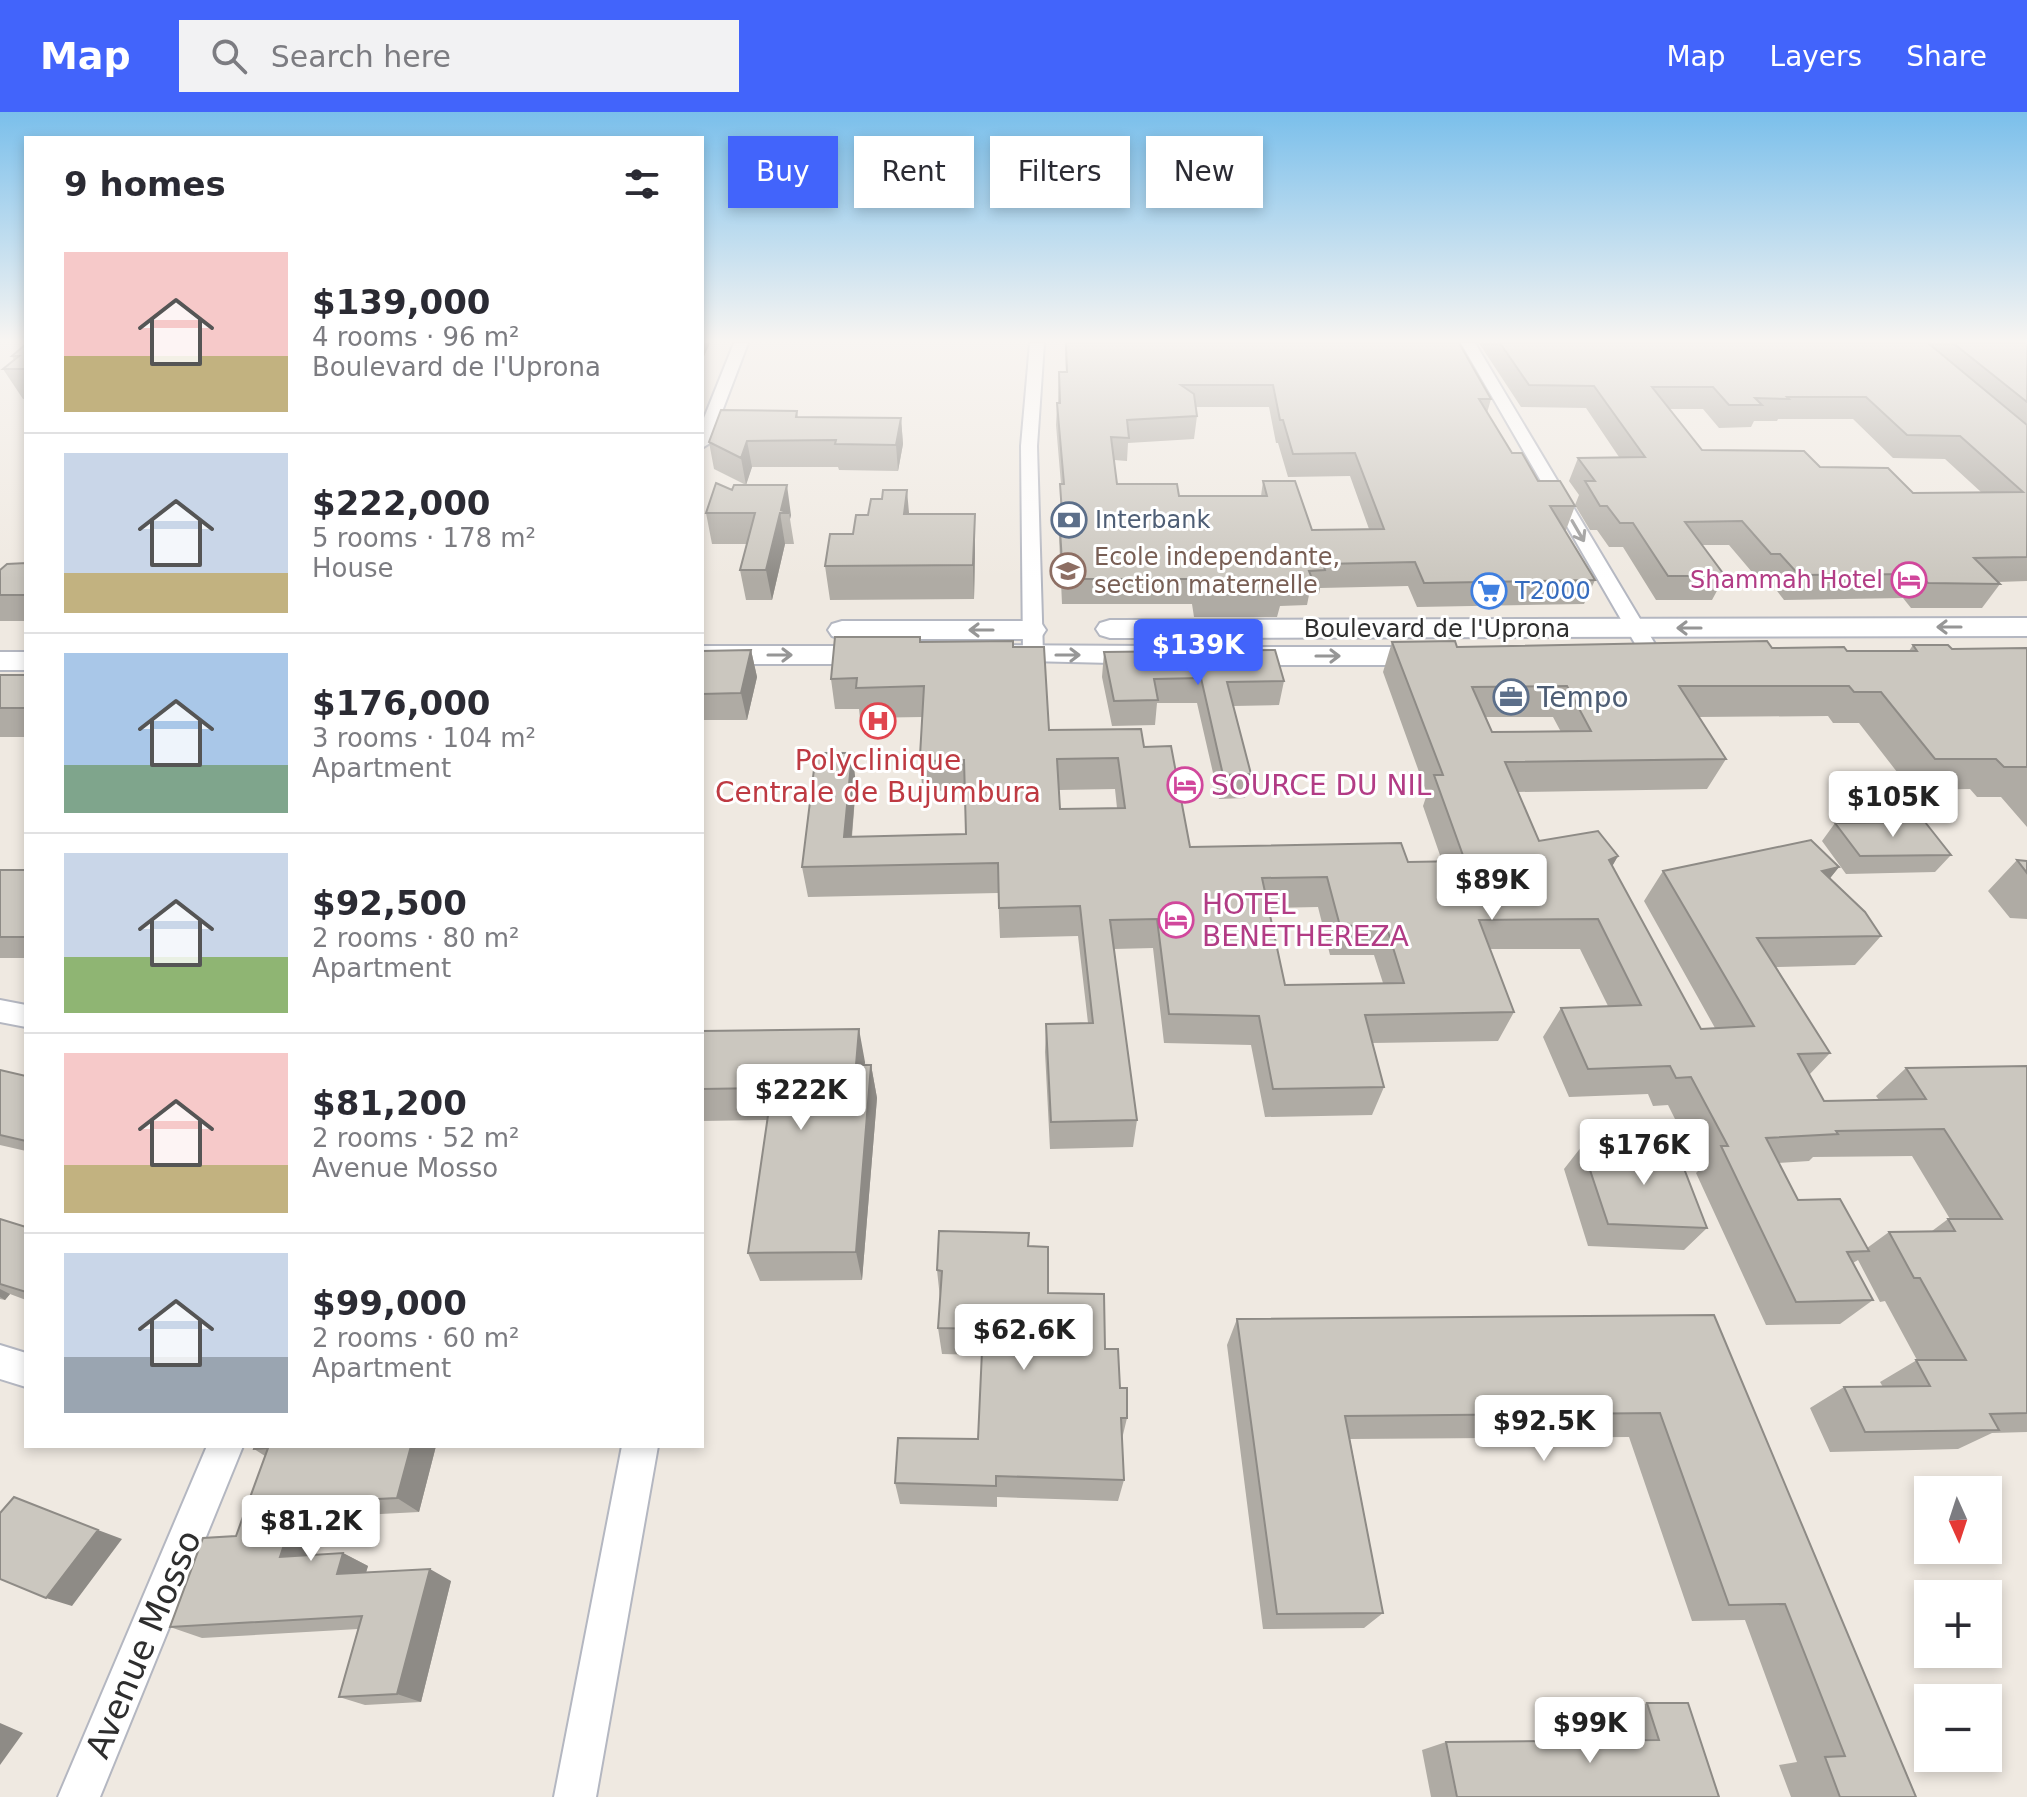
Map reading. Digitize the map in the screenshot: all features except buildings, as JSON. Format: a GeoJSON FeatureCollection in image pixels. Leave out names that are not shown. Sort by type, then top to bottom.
{"type":"FeatureCollection","features":[{"type":"Feature","properties":{"kind":"street"},"geometry":{"type":"LineString","coordinates":[[1031,422],[1032,642]]}},
{"type":"Feature","properties":{"kind":"street"},"geometry":{"type":"LineString","coordinates":[[1514,422],[1651,654]]}},
{"type":"Feature","properties":{"kind":"street","name":"Boulevard de l'Uprona"},"geometry":{"type":"LineString","coordinates":[[704,655],[1032,642],[1635,629],[2027,627]]}},
{"type":"Feature","properties":{"kind":"street","name":"Boulevard de l'Uprona"},"geometry":{"type":"LineString","coordinates":[[704,631],[1032,642],[1651,654],[2027,653]]}},
{"type":"Feature","properties":{"kind":"street"},"geometry":{"type":"LineString","coordinates":[[0,638],[24,638]]}},
{"type":"Feature","properties":{"kind":"street"},"geometry":{"type":"LineString","coordinates":[[0,661],[24,661]]}},
{"type":"Feature","properties":{"kind":"street"},"geometry":{"type":"LineString","coordinates":[[0,1011],[24,1016]]}},
{"type":"Feature","properties":{"kind":"street"},"geometry":{"type":"LineString","coordinates":[[0,1362],[24,1369]]}},
{"type":"Feature","properties":{"kind":"street","name":"Avenue Mosso"},"geometry":{"type":"LineString","coordinates":[[79,1797],[224,1448]]}},
{"type":"Feature","properties":{"kind":"street"},"geometry":{"type":"LineString","coordinates":[[575,1797],[640,1448]]}},
{"type":"Feature","properties":{"kind":"place","name":"Interbank"},"geometry":{"type":"Point","coordinates":[1069,520]}},
{"type":"Feature","properties":{"kind":"place","name":"Ecole independante, section maternelle"},"geometry":{"type":"Point","coordinates":[1068,571]}},
{"type":"Feature","properties":{"kind":"place","name":"Shammah Hotel"},"geometry":{"type":"Point","coordinates":[1909,580]}},
{"type":"Feature","properties":{"kind":"place","name":"T2000"},"geometry":{"type":"Point","coordinates":[1489,591]}},
{"type":"Feature","properties":{"kind":"place","name":"Tempo"},"geometry":{"type":"Point","coordinates":[1511,697]}},
{"type":"Feature","properties":{"kind":"place","name":"Polyclinique Centrale de Bujumbura"},"geometry":{"type":"Point","coordinates":[878,721]}},
{"type":"Feature","properties":{"kind":"place","name":"SOURCE DU NIL"},"geometry":{"type":"Point","coordinates":[1185,785]}},
{"type":"Feature","properties":{"kind":"place","name":"HOTEL BENETHEREZA"},"geometry":{"type":"Point","coordinates":[1176,920]}}]}
